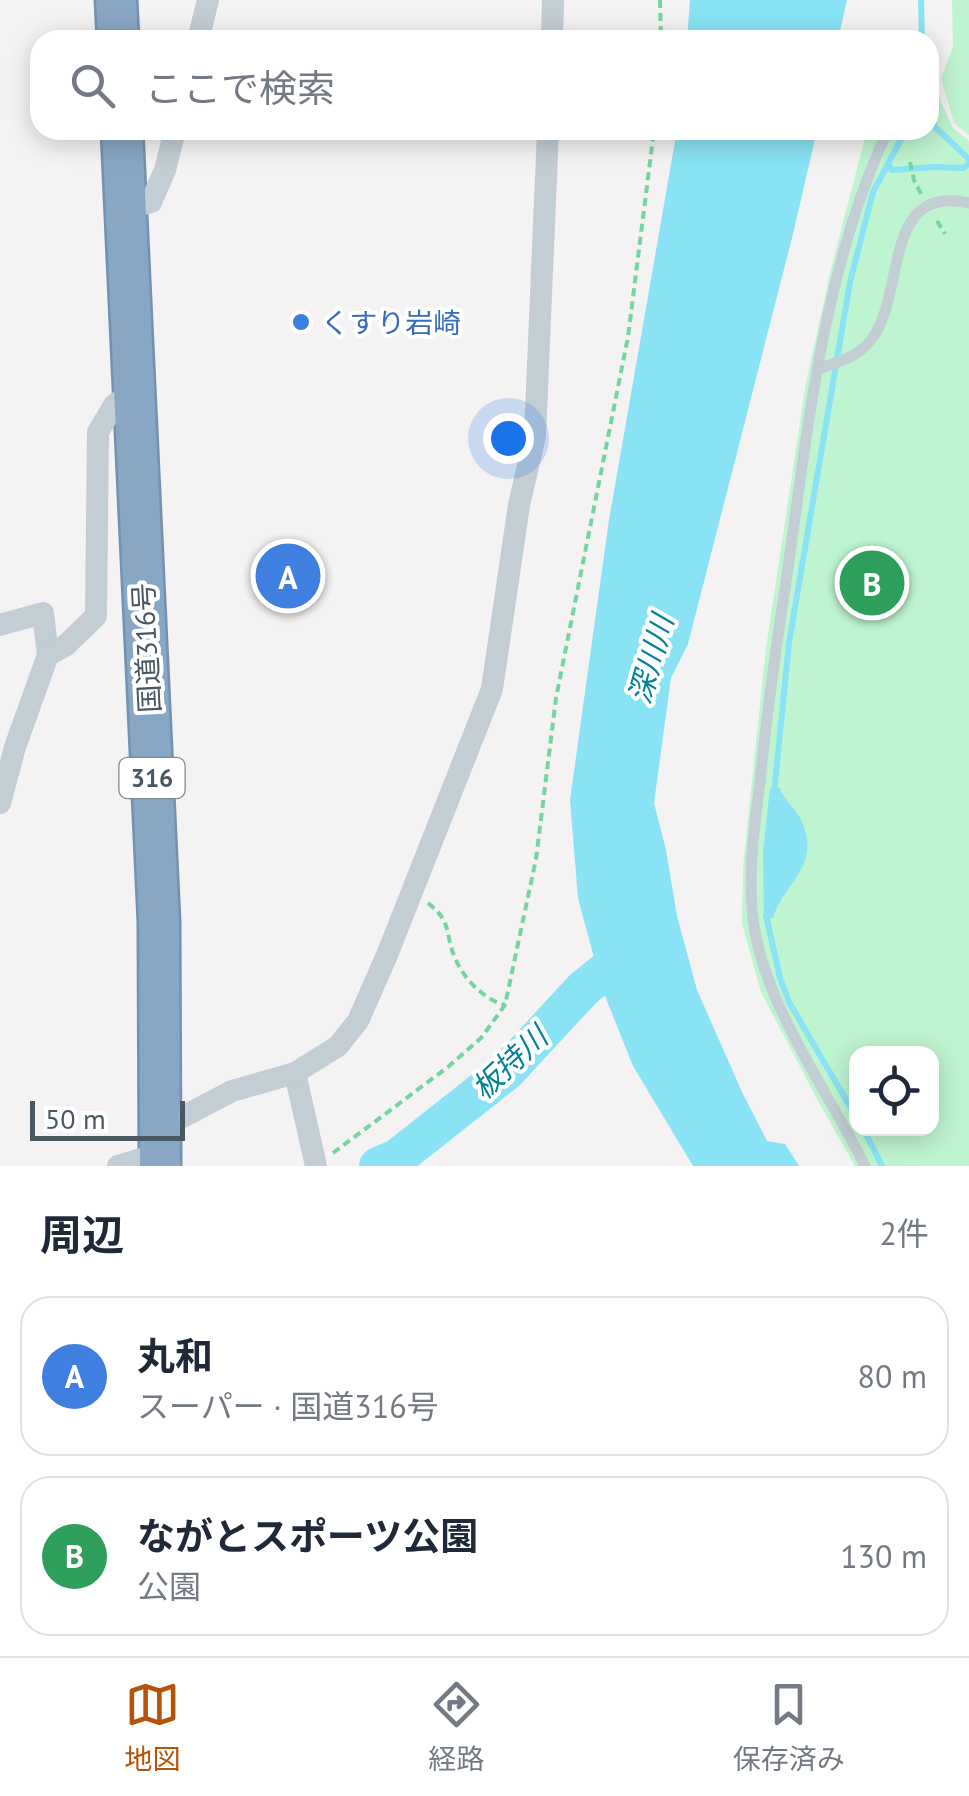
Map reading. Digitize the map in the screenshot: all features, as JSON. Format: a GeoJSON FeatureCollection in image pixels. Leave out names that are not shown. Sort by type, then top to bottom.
{"type":"FeatureCollection","features":[{"type":"Feature","properties":{"kind":"highway"},"geometry":{"type":"LineString","coordinates":[[116,0],[118,30]]}},
{"type":"Feature","properties":{"kind":"highway","name":"国道316号"},"geometry":{"type":"LineString","coordinates":[[123,140],[160,922],[161,1148]]}},
{"type":"Feature","properties":{"kind":"street"},"geometry":{"type":"LineString","coordinates":[[200,30],[208,0]]}},
{"type":"Feature","properties":{"kind":"street"},"geometry":{"type":"LineString","coordinates":[[552,30],[553,0]]}},
{"type":"Feature","properties":{"kind":"street"},"geometry":{"type":"LineString","coordinates":[[126,209],[151,202],[172,140]]}},
{"type":"Feature","properties":{"kind":"street"},"geometry":{"type":"LineString","coordinates":[[118,1166],[161,1148],[174,1122],[232,1091],[295,1073],[338,1046],[358,1021],[492,689],[519,505],[536,436],[548,140]]}},
{"type":"Feature","properties":{"kind":"street"},"geometry":{"type":"LineString","coordinates":[[48,655],[65,646],[96,616],[98,432],[114,406],[134,391]]}},
{"type":"Feature","properties":{"kind":"street"},"geometry":{"type":"LineString","coordinates":[[0,626],[43,613],[48,655],[7,746],[0,803]]}},
{"type":"Feature","properties":{"kind":"street"},"geometry":{"type":"LineString","coordinates":[[295,1073],[315,1162]]}},
{"type":"Feature","properties":{"kind":"lane"},"geometry":{"type":"LineString","coordinates":[[865,1166],[770,984],[754,927],[752,868],[772,677],[824,367],[828,312],[868,174],[883,140]]}},
{"type":"Feature","properties":{"kind":"lane"},"geometry":{"type":"LineString","coordinates":[[824,367],[850,358],[869,343],[880,326],[903,239],[916,212],[932,202],[951,199],[969,203]]}},
{"type":"Feature","properties":{"kind":"path"},"geometry":{"type":"LineString","coordinates":[[660,0],[662,30]]}},
{"type":"Feature","properties":{"kind":"path"},"geometry":{"type":"LineString","coordinates":[[315,1162],[448,1067],[480,1038],[505,1006],[536,859],[556,698],[628,337],[653,140]]}},
{"type":"Feature","properties":{"kind":"path"},"geometry":{"type":"LineString","coordinates":[[910,162],[912,173]]}},
{"type":"Feature","properties":{"kind":"path"},"geometry":{"type":"LineString","coordinates":[[414,887],[440,912],[448,926],[454,957],[469,980],[490,1001],[505,1006]]}},
{"type":"Feature","properties":{"kind":"green space"},"geometry":{"type":"Polygon","coordinates":[[[952,0],[969,0],[969,135],[954,123],[941,79],[953,46],[952,0]]]}},
{"type":"Feature","properties":{"kind":"green space"},"geometry":{"type":"Polygon","coordinates":[[[939,98],[953,128],[969,141],[969,1166],[855,1166],[761,992],[742,924],[743,867],[766,648],[806,383],[864,140],[939,140],[939,98]]]}},
{"type":"Feature","properties":{"kind":"water"},"geometry":{"type":"Polygon","coordinates":[[[690,0],[847,0],[840,30],[688,30],[690,0]]]}},
{"type":"Feature","properties":{"kind":"water","name":"深川川"},"geometry":{"type":"Polygon","coordinates":[[[675,140],[815,140],[688,644],[671,678],[654,803],[697,990],[767,1141],[785,1144],[799,1166],[693,1166],[633,1066],[603,991],[578,898],[570,800],[609,520],[675,140]]]}},
{"type":"Feature","properties":{"kind":"water"},"geometry":{"type":"Polygon","coordinates":[[[770,788],[780,788],[800,817],[807,851],[773,918],[764,920],[763,852],[770,788]]]}},
{"type":"Feature","properties":{"kind":"waterway"},"geometry":{"type":"LineString","coordinates":[[921,0],[922,30]]}},
{"type":"Feature","properties":{"kind":"waterway"},"geometry":{"type":"LineString","coordinates":[[939,131],[969,159]]}},
{"type":"Feature","properties":{"kind":"waterway"},"geometry":{"type":"LineString","coordinates":[[774,793],[789,643],[850,282],[873,192],[901,140]]}},
{"type":"Feature","properties":{"kind":"waterway"},"geometry":{"type":"LineString","coordinates":[[888,164],[892,170],[964,168],[969,163]]}},
{"type":"Feature","properties":{"kind":"waterway"},"geometry":{"type":"LineString","coordinates":[[766,915],[789,1002],[849,1105]]}},
{"type":"Feature","properties":{"kind":"waterway","name":"板持川"},"geometry":{"type":"LineString","coordinates":[[378,1166],[397,1158],[506,1072],[583,989],[632,949]]}},
{"type":"Feature","properties":{"kind":"waterway"},"geometry":{"type":"LineString","coordinates":[[867,1136],[882,1166]]}},
{"type":"Feature","properties":{"kind":"place","name":"くすり岩崎"},"geometry":{"type":"Point","coordinates":[301,322]}},
{"type":"Feature","properties":{"kind":"place","name":"丸和"},"geometry":{"type":"Point","coordinates":[288,576]}},
{"type":"Feature","properties":{"kind":"place","name":"ながとスポーツ公園"},"geometry":{"type":"Point","coordinates":[872,583]}}]}
